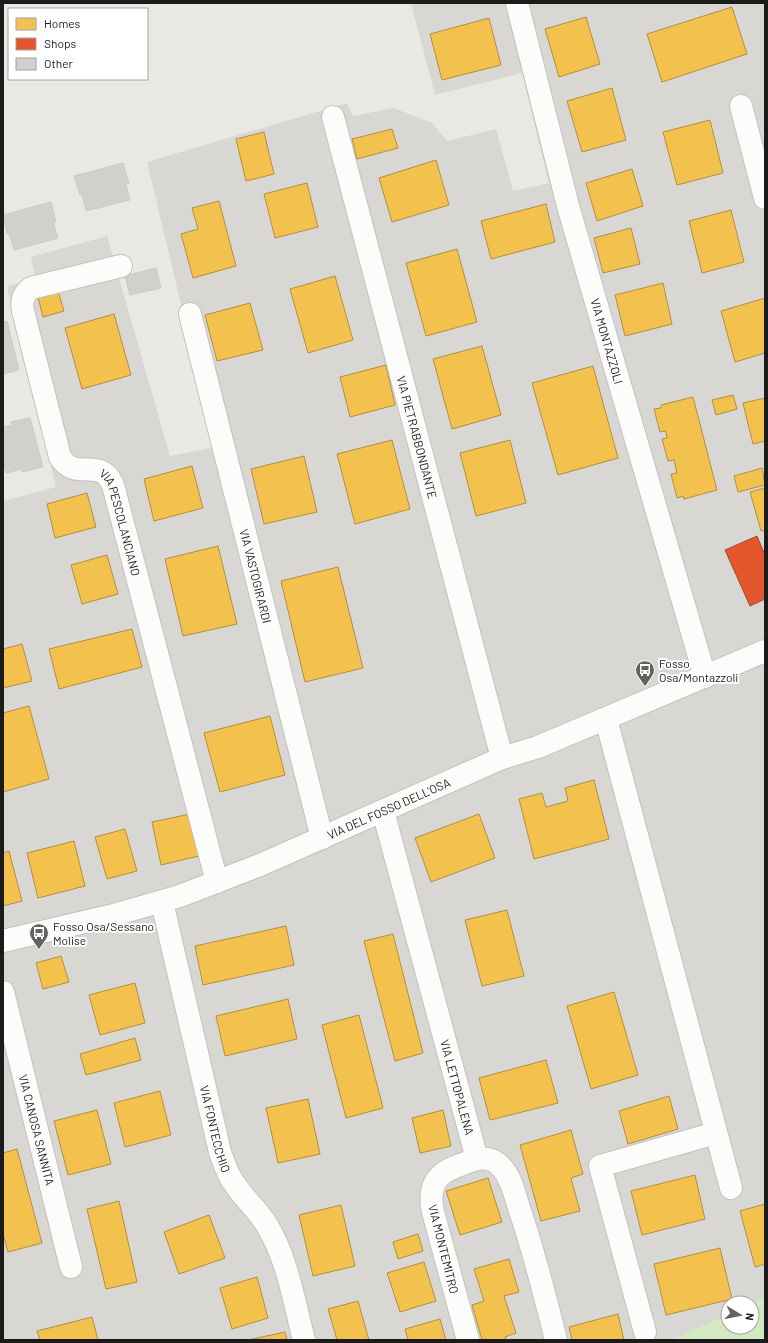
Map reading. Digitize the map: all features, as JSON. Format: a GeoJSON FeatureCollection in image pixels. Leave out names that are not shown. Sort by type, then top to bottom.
{"type":"FeatureCollection","features":[{"type":"Feature","properties":{"kind":"street","name":"VIA MONTAZZOLI"},"geometry":{"type":"LineString","coordinates":[[517,3],[568,206],[705,677]]}},
{"type":"Feature","properties":{"kind":"street"},"geometry":{"type":"LineString","coordinates":[[741,106],[765,198]]}},
{"type":"Feature","properties":{"kind":"street","name":"VIA PIETRABBONDANTE"},"geometry":{"type":"LineString","coordinates":[[333,117],[502,758]]}},
{"type":"Feature","properties":{"kind":"street","name":"VIA PESCOLANCIANO"},"geometry":{"type":"LineString","coordinates":[[121,266],[31,288],[27,291],[23,299],[23,311],[60,457],[64,463],[74,469],[91,469],[103,472],[111,480],[113,485],[217,882]]}},
{"type":"Feature","properties":{"kind":"street","name":"VIA VASTOGIRARDI"},"geometry":{"type":"LineString","coordinates":[[190,314],[322,838]]}},
{"type":"Feature","properties":{"kind":"street","name":"VIA DEL FOSSO DELL'OSA"},"geometry":{"type":"LineString","coordinates":[[3,941],[110,916],[162,902],[217,882],[260,865],[502,758],[538,747],[765,651]]}},
{"type":"Feature","properties":{"kind":"street"},"geometry":{"type":"LineString","coordinates":[[606,718],[731,1188]]}},
{"type":"Feature","properties":{"kind":"street","name":"VIA LETTOPALENA"},"geometry":{"type":"LineString","coordinates":[[383,811],[477,1159]]}},
{"type":"Feature","properties":{"kind":"street","name":"VIA FONTECCHIO"},"geometry":{"type":"LineString","coordinates":[[162,902],[220,1152],[226,1170],[234,1184],[268,1226],[278,1246],[304,1340]]}},
{"type":"Feature","properties":{"kind":"street","name":"VIA CANOSA SANNITA"},"geometry":{"type":"LineString","coordinates":[[3,992],[71,1267]]}},
{"type":"Feature","properties":{"kind":"street"},"geometry":{"type":"LineString","coordinates":[[645,1332],[600,1166],[716,1133]]}},
{"type":"Feature","properties":{"kind":"street"},"geometry":{"type":"LineString","coordinates":[[477,1159],[488,1158],[494,1161],[508,1176],[531,1243],[556,1340]]}},
{"type":"Feature","properties":{"kind":"street","name":"VIA MONTEMITRO"},"geometry":{"type":"LineString","coordinates":[[468,1340],[431,1205],[434,1185],[444,1172],[450,1168],[477,1159]]}},
{"type":"Feature","properties":{"kind":"shaded area"},"geometry":{"type":"Polygon","coordinates":[[[411,3],[765,3],[765,1298],[760,1300],[760,1295],[720,1295],[720,1319],[672,1340],[3,1340],[3,501],[56,487],[7,287],[35,277],[31,257],[107,236],[170,456],[215,447],[147,162],[347,103],[353,116],[394,108],[432,123],[447,141],[496,129],[513,191],[549,183],[522,73],[435,95],[411,3]]]}},
{"type":"Feature","properties":{"kind":"green space"},"geometry":{"type":"Polygon","coordinates":[[[765,1298],[765,1340],[672,1340],[720,1319],[720,1335],[760,1335],[760,1300],[765,1298]]]}},
{"type":"Feature","properties":{"kind":"building: Homes"},"geometry":{"type":"Polygon","coordinates":[[[732,7],[747,54],[662,82],[647,34],[732,7]]]}},
{"type":"Feature","properties":{"kind":"building: Homes"},"geometry":{"type":"Polygon","coordinates":[[[586,17],[600,64],[559,77],[545,29],[586,17]]]}},
{"type":"Feature","properties":{"kind":"building: Homes"},"geometry":{"type":"Polygon","coordinates":[[[489,18],[501,65],[442,80],[430,34],[489,18]]]}},
{"type":"Feature","properties":{"kind":"building: Homes"},"geometry":{"type":"Polygon","coordinates":[[[612,88],[626,140],[582,152],[567,101],[612,88]]]}},
{"type":"Feature","properties":{"kind":"building: Homes"},"geometry":{"type":"Polygon","coordinates":[[[710,120],[723,173],[677,185],[663,132],[710,120]]]}},
{"type":"Feature","properties":{"kind":"building: Homes"},"geometry":{"type":"Polygon","coordinates":[[[392,129],[398,148],[357,159],[352,139],[392,129]]]}},
{"type":"Feature","properties":{"kind":"building: Homes"},"geometry":{"type":"Polygon","coordinates":[[[264,132],[274,174],[246,181],[236,139],[264,132]]]}},
{"type":"Feature","properties":{"kind":"building: Homes"},"geometry":{"type":"Polygon","coordinates":[[[436,160],[449,205],[392,222],[379,178],[436,160]]]}},
{"type":"Feature","properties":{"kind":"building: Homes"},"geometry":{"type":"Polygon","coordinates":[[[632,169],[643,206],[597,221],[586,183],[632,169]]]}},
{"type":"Feature","properties":{"kind":"building: Homes"},"geometry":{"type":"Polygon","coordinates":[[[307,183],[318,227],[275,238],[264,194],[307,183]]]}},
{"type":"Feature","properties":{"kind":"building: Homes"},"geometry":{"type":"Polygon","coordinates":[[[219,201],[236,266],[193,278],[181,234],[198,229],[192,208],[219,201]]]}},
{"type":"Feature","properties":{"kind":"building: Homes"},"geometry":{"type":"Polygon","coordinates":[[[546,204],[555,242],[491,259],[481,221],[546,204]]]}},
{"type":"Feature","properties":{"kind":"building: Homes"},"geometry":{"type":"Polygon","coordinates":[[[731,210],[744,262],[702,273],[689,221],[731,210]]]}},
{"type":"Feature","properties":{"kind":"building: Homes"},"geometry":{"type":"Polygon","coordinates":[[[631,228],[640,264],[603,273],[594,238],[631,228]]]}},
{"type":"Feature","properties":{"kind":"building: Homes"},"geometry":{"type":"Polygon","coordinates":[[[457,249],[477,322],[426,336],[406,263],[457,249]]]}},
{"type":"Feature","properties":{"kind":"building: Homes"},"geometry":{"type":"Polygon","coordinates":[[[335,276],[353,340],[308,353],[290,289],[335,276]]]}},
{"type":"Feature","properties":{"kind":"building: Homes"},"geometry":{"type":"Polygon","coordinates":[[[663,283],[672,324],[625,336],[615,295],[663,283]]]}},
{"type":"Feature","properties":{"kind":"building: Homes"},"geometry":{"type":"Polygon","coordinates":[[[58,291],[64,311],[43,317],[38,297],[58,291]]]}},
{"type":"Feature","properties":{"kind":"building: Homes"},"geometry":{"type":"Polygon","coordinates":[[[765,298],[765,353],[735,362],[721,311],[765,298]]]}},
{"type":"Feature","properties":{"kind":"building: Homes"},"geometry":{"type":"Polygon","coordinates":[[[250,303],[263,350],[217,361],[205,315],[250,303]]]}},
{"type":"Feature","properties":{"kind":"building: Homes"},"geometry":{"type":"Polygon","coordinates":[[[114,314],[131,375],[82,389],[65,328],[114,314]]]}},
{"type":"Feature","properties":{"kind":"building: Homes"},"geometry":{"type":"Polygon","coordinates":[[[482,346],[501,415],[452,429],[433,359],[482,346]]]}},
{"type":"Feature","properties":{"kind":"building: Homes"},"geometry":{"type":"Polygon","coordinates":[[[386,365],[395,405],[350,417],[340,377],[386,365]]]}},
{"type":"Feature","properties":{"kind":"building: Homes"},"geometry":{"type":"Polygon","coordinates":[[[593,366],[618,458],[558,475],[532,383],[593,366]]]}},
{"type":"Feature","properties":{"kind":"building: Homes"},"geometry":{"type":"Polygon","coordinates":[[[733,395],[737,409],[716,415],[712,400],[733,395]]]}},
{"type":"Feature","properties":{"kind":"building: Homes"},"geometry":{"type":"Polygon","coordinates":[[[693,397],[717,490],[684,499],[683,496],[677,498],[671,474],[677,473],[674,460],[668,461],[662,439],[667,438],[666,431],[660,432],[654,409],[661,408],[661,405],[693,397]]]}},
{"type":"Feature","properties":{"kind":"building: Homes"},"geometry":{"type":"Polygon","coordinates":[[[765,398],[765,441],[753,444],[743,403],[765,398]]]}},
{"type":"Feature","properties":{"kind":"building: Homes"},"geometry":{"type":"Polygon","coordinates":[[[392,440],[410,509],[355,524],[337,454],[392,440]]]}},
{"type":"Feature","properties":{"kind":"building: Homes"},"geometry":{"type":"Polygon","coordinates":[[[510,440],[526,503],[476,516],[460,453],[510,440]]]}},
{"type":"Feature","properties":{"kind":"building: Homes"},"geometry":{"type":"Polygon","coordinates":[[[304,456],[317,512],[264,524],[251,469],[304,456]]]}},
{"type":"Feature","properties":{"kind":"building: Homes"},"geometry":{"type":"Polygon","coordinates":[[[192,466],[203,508],[154,521],[144,479],[192,466]]]}},
{"type":"Feature","properties":{"kind":"building: Homes"},"geometry":{"type":"Polygon","coordinates":[[[762,468],[765,485],[738,492],[734,476],[762,468]]]}},
{"type":"Feature","properties":{"kind":"building: Homes"},"geometry":{"type":"Polygon","coordinates":[[[765,488],[765,530],[761,531],[750,492],[765,488]]]}},
{"type":"Feature","properties":{"kind":"building: Homes"},"geometry":{"type":"Polygon","coordinates":[[[87,493],[96,527],[55,538],[47,504],[87,493]]]}},
{"type":"Feature","properties":{"kind":"building: Homes"},"geometry":{"type":"Polygon","coordinates":[[[218,546],[237,624],[183,636],[165,559],[218,546]]]}},
{"type":"Feature","properties":{"kind":"building: Homes"},"geometry":{"type":"Polygon","coordinates":[[[107,555],[118,594],[82,604],[71,565],[107,555]]]}},
{"type":"Feature","properties":{"kind":"building: Homes"},"geometry":{"type":"Polygon","coordinates":[[[338,567],[363,668],[305,682],[281,581],[338,567]]]}},
{"type":"Feature","properties":{"kind":"building: Homes"},"geometry":{"type":"Polygon","coordinates":[[[132,629],[142,667],[59,689],[49,649],[132,629]]]}},
{"type":"Feature","properties":{"kind":"building: Homes"},"geometry":{"type":"Polygon","coordinates":[[[22,644],[32,681],[3,688],[3,649],[22,644]]]}},
{"type":"Feature","properties":{"kind":"building: Homes"},"geometry":{"type":"Polygon","coordinates":[[[29,706],[49,779],[3,792],[3,713],[29,706]]]}},
{"type":"Feature","properties":{"kind":"building: Homes"},"geometry":{"type":"Polygon","coordinates":[[[270,716],[285,775],[220,792],[204,733],[270,716]]]}},
{"type":"Feature","properties":{"kind":"building: Homes"},"geometry":{"type":"Polygon","coordinates":[[[594,780],[609,839],[534,859],[519,799],[542,793],[546,807],[568,801],[565,788],[594,780]]]}},
{"type":"Feature","properties":{"kind":"building: Homes"},"geometry":{"type":"Polygon","coordinates":[[[190,814],[199,856],[161,865],[152,822],[190,814]]]}},
{"type":"Feature","properties":{"kind":"building: Homes"},"geometry":{"type":"Polygon","coordinates":[[[479,814],[495,858],[431,882],[415,838],[479,814]]]}},
{"type":"Feature","properties":{"kind":"building: Homes"},"geometry":{"type":"Polygon","coordinates":[[[125,829],[137,871],[107,879],[95,837],[125,829]]]}},
{"type":"Feature","properties":{"kind":"building: Homes"},"geometry":{"type":"Polygon","coordinates":[[[74,841],[85,886],[38,898],[27,853],[74,841]]]}},
{"type":"Feature","properties":{"kind":"building: Homes"},"geometry":{"type":"Polygon","coordinates":[[[9,851],[22,901],[3,906],[3,853],[9,851]]]}},
{"type":"Feature","properties":{"kind":"building: Homes"},"geometry":{"type":"Polygon","coordinates":[[[507,910],[524,976],[482,986],[465,920],[507,910]]]}},
{"type":"Feature","properties":{"kind":"building: Homes"},"geometry":{"type":"Polygon","coordinates":[[[286,926],[294,965],[203,985],[195,946],[286,926]]]}},
{"type":"Feature","properties":{"kind":"building: Homes"},"geometry":{"type":"Polygon","coordinates":[[[393,934],[423,1053],[395,1061],[364,941],[393,934]]]}},
{"type":"Feature","properties":{"kind":"building: Homes"},"geometry":{"type":"Polygon","coordinates":[[[61,956],[69,982],[43,989],[36,963],[61,956]]]}},
{"type":"Feature","properties":{"kind":"building: Homes"},"geometry":{"type":"Polygon","coordinates":[[[135,983],[145,1023],[100,1035],[89,995],[135,983]]]}},
{"type":"Feature","properties":{"kind":"building: Homes"},"geometry":{"type":"Polygon","coordinates":[[[614,992],[638,1075],[591,1089],[567,1006],[614,992]]]}},
{"type":"Feature","properties":{"kind":"building: Homes"},"geometry":{"type":"Polygon","coordinates":[[[288,999],[297,1039],[225,1056],[216,1016],[288,999]]]}},
{"type":"Feature","properties":{"kind":"building: Homes"},"geometry":{"type":"Polygon","coordinates":[[[359,1015],[383,1108],[346,1118],[322,1025],[359,1015]]]}},
{"type":"Feature","properties":{"kind":"building: Homes"},"geometry":{"type":"Polygon","coordinates":[[[135,1038],[141,1060],[86,1075],[80,1054],[135,1038]]]}},
{"type":"Feature","properties":{"kind":"building: Homes"},"geometry":{"type":"Polygon","coordinates":[[[546,1060],[558,1103],[490,1120],[479,1078],[546,1060]]]}},
{"type":"Feature","properties":{"kind":"building: Homes"},"geometry":{"type":"Polygon","coordinates":[[[160,1091],[171,1135],[125,1147],[114,1103],[160,1091]]]}},
{"type":"Feature","properties":{"kind":"building: Homes"},"geometry":{"type":"Polygon","coordinates":[[[669,1096],[678,1129],[628,1144],[619,1111],[669,1096]]]}},
{"type":"Feature","properties":{"kind":"building: Homes"},"geometry":{"type":"Polygon","coordinates":[[[308,1099],[320,1154],[278,1163],[266,1108],[308,1099]]]}},
{"type":"Feature","properties":{"kind":"building: Homes"},"geometry":{"type":"Polygon","coordinates":[[[97,1110],[111,1164],[68,1175],[54,1121],[97,1110]]]}},
{"type":"Feature","properties":{"kind":"building: Homes"},"geometry":{"type":"Polygon","coordinates":[[[443,1110],[451,1146],[420,1153],[412,1118],[443,1110]]]}},
{"type":"Feature","properties":{"kind":"building: Homes"},"geometry":{"type":"Polygon","coordinates":[[[571,1130],[583,1174],[571,1178],[580,1211],[541,1221],[520,1145],[571,1130]]]}},
{"type":"Feature","properties":{"kind":"building: Homes"},"geometry":{"type":"Polygon","coordinates":[[[17,1149],[42,1243],[8,1252],[3,1234],[3,1153],[17,1149]]]}},
{"type":"Feature","properties":{"kind":"building: Homes"},"geometry":{"type":"Polygon","coordinates":[[[695,1175],[705,1219],[642,1235],[631,1191],[695,1175]]]}},
{"type":"Feature","properties":{"kind":"building: Homes"},"geometry":{"type":"Polygon","coordinates":[[[488,1178],[502,1222],[460,1235],[446,1191],[488,1178]]]}},
{"type":"Feature","properties":{"kind":"building: Homes"},"geometry":{"type":"Polygon","coordinates":[[[119,1201],[137,1282],[106,1289],[87,1209],[119,1201]]]}},
{"type":"Feature","properties":{"kind":"building: Homes"},"geometry":{"type":"Polygon","coordinates":[[[765,1204],[765,1264],[755,1267],[740,1211],[765,1204]]]}},
{"type":"Feature","properties":{"kind":"building: Homes"},"geometry":{"type":"Polygon","coordinates":[[[341,1205],[355,1266],[313,1276],[299,1215],[341,1205]]]}},
{"type":"Feature","properties":{"kind":"building: Homes"},"geometry":{"type":"Polygon","coordinates":[[[209,1215],[225,1258],[179,1274],[164,1232],[209,1215]]]}},
{"type":"Feature","properties":{"kind":"building: Homes"},"geometry":{"type":"Polygon","coordinates":[[[418,1234],[423,1251],[398,1259],[393,1242],[418,1234]]]}},
{"type":"Feature","properties":{"kind":"building: Homes"},"geometry":{"type":"Polygon","coordinates":[[[720,1248],[731,1295],[720,1295],[720,1302],[666,1315],[654,1264],[720,1248]]]}},
{"type":"Feature","properties":{"kind":"building: Homes"},"geometry":{"type":"Polygon","coordinates":[[[509,1259],[519,1292],[504,1296],[516,1333],[505,1337],[506,1340],[482,1340],[472,1305],[484,1301],[474,1269],[509,1259]]]}},
{"type":"Feature","properties":{"kind":"building: Homes"},"geometry":{"type":"Polygon","coordinates":[[[424,1262],[436,1301],[400,1312],[387,1273],[424,1262]]]}},
{"type":"Feature","properties":{"kind":"building: Homes"},"geometry":{"type":"Polygon","coordinates":[[[257,1277],[268,1318],[232,1329],[220,1288],[257,1277]]]}},
{"type":"Feature","properties":{"kind":"building: Homes"},"geometry":{"type":"Polygon","coordinates":[[[358,1301],[369,1340],[337,1340],[328,1309],[358,1301]]]}},
{"type":"Feature","properties":{"kind":"building: Homes"},"geometry":{"type":"Polygon","coordinates":[[[618,1314],[624,1340],[572,1340],[569,1327],[618,1314]]]}},
{"type":"Feature","properties":{"kind":"building: Homes"},"geometry":{"type":"Polygon","coordinates":[[[92,1317],[98,1340],[40,1340],[37,1331],[92,1317]]]}},
{"type":"Feature","properties":{"kind":"building: Homes"},"geometry":{"type":"Polygon","coordinates":[[[440,1319],[446,1340],[408,1340],[405,1329],[440,1319]]]}},
{"type":"Feature","properties":{"kind":"building: Homes"},"geometry":{"type":"Polygon","coordinates":[[[285,1332],[287,1340],[248,1340],[285,1332]]]}},
{"type":"Feature","properties":{"kind":"building: Shops"},"geometry":{"type":"Polygon","coordinates":[[[757,536],[765,555],[765,599],[750,606],[725,550],[757,536]]]}},
{"type":"Feature","properties":{"kind":"building: Other"},"geometry":{"type":"Polygon","coordinates":[[[123,163],[129,183],[126,184],[130,200],[86,211],[82,194],[80,195],[74,176],[123,163]]]}},
{"type":"Feature","properties":{"kind":"building: Other"},"geometry":{"type":"Polygon","coordinates":[[[51,202],[56,222],[53,222],[58,238],[14,250],[9,233],[7,233],[3,215],[51,202]]]}},
{"type":"Feature","properties":{"kind":"building: Other"},"geometry":{"type":"Polygon","coordinates":[[[156,268],[161,288],[130,295],[125,276],[156,268]]]}},
{"type":"Feature","properties":{"kind":"building: Other"},"geometry":{"type":"Polygon","coordinates":[[[7,321],[19,370],[3,374],[3,322],[7,321]]]}},
{"type":"Feature","properties":{"kind":"building: Other"},"geometry":{"type":"Polygon","coordinates":[[[30,418],[43,467],[22,472],[22,469],[6,473],[3,461],[3,427],[12,425],[11,422],[30,418]]]}},
{"type":"Feature","properties":{"kind":"place","name":"Fosso Osa/Montazzoli"},"geometry":{"type":"Point","coordinates":[645,687]}},
{"type":"Feature","properties":{"kind":"place","name":"Fosso Osa/Sessano Molise"},"geometry":{"type":"Point","coordinates":[39,950]}}]}
